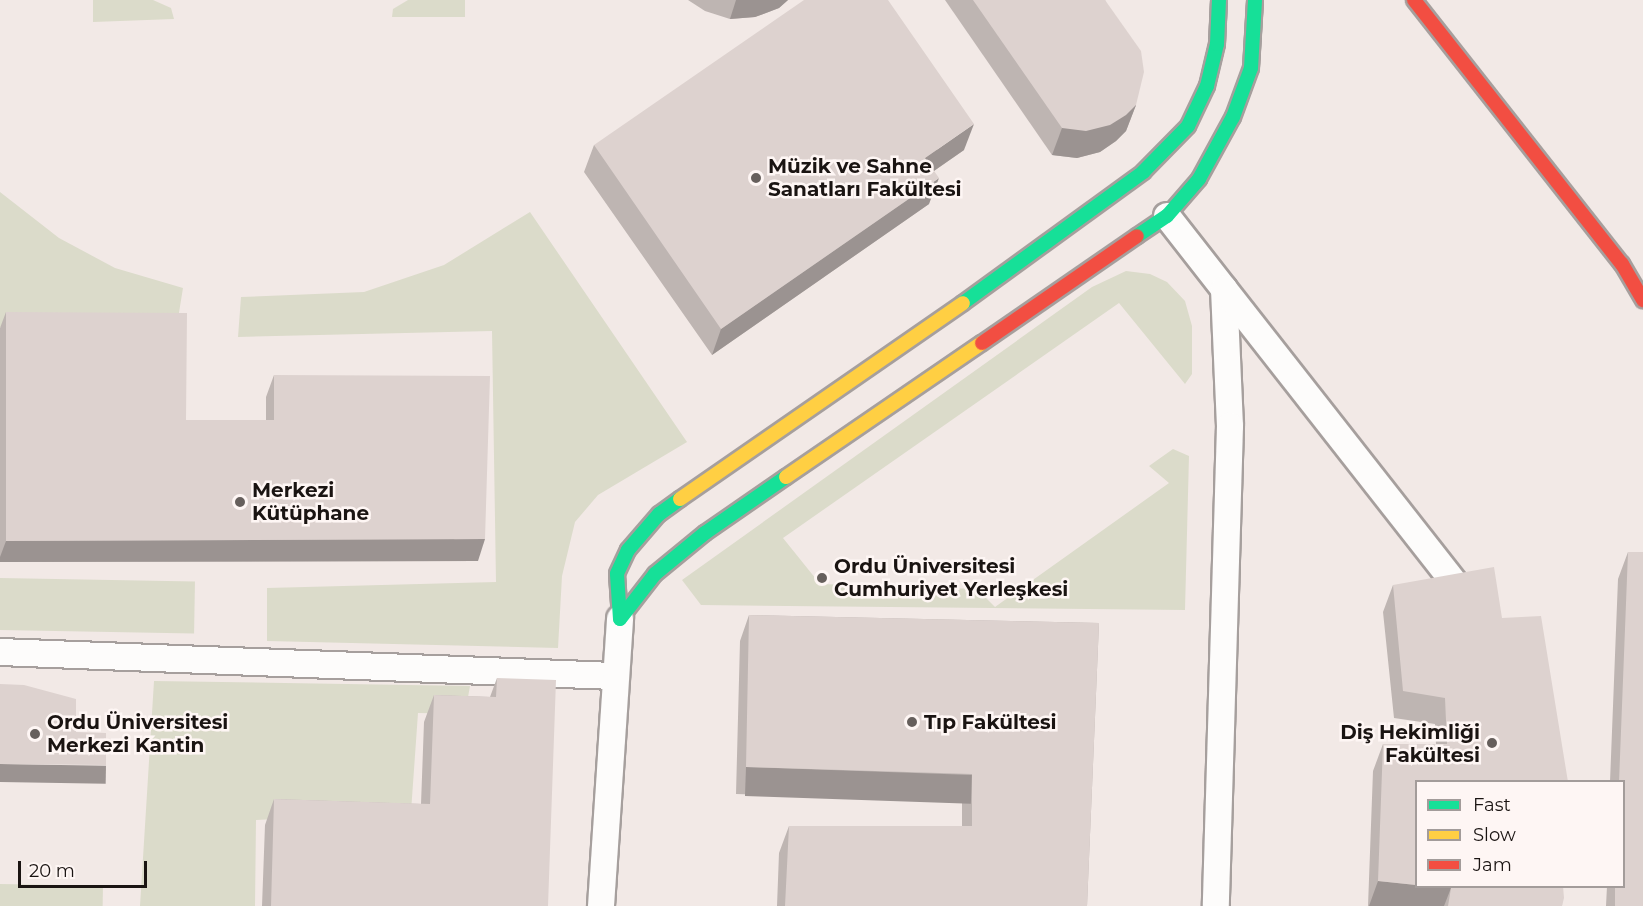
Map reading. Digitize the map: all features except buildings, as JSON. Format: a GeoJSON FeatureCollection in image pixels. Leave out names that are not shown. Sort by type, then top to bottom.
{"type":"FeatureCollection","features":[{"type":"Feature","properties":{"kind":"street"},"geometry":{"type":"LineString","coordinates":[[620,619],[617,574],[628,550],[659,514],[1031,256],[1143,172],[1188,126],[1207,86],[1217,44],[1219,0]]}},
{"type":"Feature","properties":{"kind":"street"},"geometry":{"type":"LineString","coordinates":[[620,619],[655,574],[705,533],[1167,216],[1199,179],[1233,117],[1251,68],[1255,0]]}},
{"type":"Feature","properties":{"kind":"street"},"geometry":{"type":"LineString","coordinates":[[1414,0],[1622,264],[1643,300]]}},
{"type":"Feature","properties":{"kind":"lane"},"geometry":{"type":"LineString","coordinates":[[1167,216],[1460,590]]}},
{"type":"Feature","properties":{"kind":"lane"},"geometry":{"type":"LineString","coordinates":[[1216,906],[1230,426],[1224,290]]}},
{"type":"Feature","properties":{"kind":"lane"},"geometry":{"type":"LineString","coordinates":[[601,906],[614,676],[620,619]]}},
{"type":"Feature","properties":{"kind":"lane"},"geometry":{"type":"LineString","coordinates":[[0,652],[614,676]]}},
{"type":"Feature","properties":{"kind":"green space"},"geometry":{"type":"Polygon","coordinates":[[[93,0],[153,0],[171,8],[174,19],[93,22],[93,0]]]}},
{"type":"Feature","properties":{"kind":"green space"},"geometry":{"type":"Polygon","coordinates":[[[408,0],[465,0],[465,17],[392,17],[393,9],[408,0]]]}},
{"type":"Feature","properties":{"kind":"green space"},"geometry":{"type":"Polygon","coordinates":[[[0,192],[59,238],[115,268],[183,288],[177,325],[0,327],[0,192]]]}},
{"type":"Feature","properties":{"kind":"green space"},"geometry":{"type":"Polygon","coordinates":[[[530,212],[687,442],[598,495],[575,522],[562,576],[558,648],[267,641],[267,588],[496,582],[492,331],[238,337],[241,297],[364,292],[444,265],[530,212]]]}},
{"type":"Feature","properties":{"kind":"green space"},"geometry":{"type":"Polygon","coordinates":[[[1126,271],[1150,274],[1167,282],[1185,301],[1192,326],[1192,374],[1185,384],[1119,303],[783,538],[820,584],[977,589],[995,607],[1169,483],[1149,466],[1173,449],[1189,456],[1185,610],[701,605],[682,580],[1092,287],[1126,271]]]}},
{"type":"Feature","properties":{"kind":"green space"},"geometry":{"type":"Polygon","coordinates":[[[0,578],[195,581],[194,633],[0,630],[0,578]]]}},
{"type":"Feature","properties":{"kind":"green space"},"geometry":{"type":"Polygon","coordinates":[[[154,681],[470,686],[465,714],[418,713],[411,812],[256,820],[255,906],[140,906],[154,681]]]}},
{"type":"Feature","properties":{"kind":"green space"},"geometry":{"type":"Polygon","coordinates":[[[0,884],[103,886],[103,906],[0,906],[0,884]]]}},
{"type":"Feature","properties":{"kind":"traffic: fast"},"geometry":{"type":"LineString","coordinates":[[963,303],[1143,172],[1188,126],[1207,86],[1217,44],[1219,0]]}},
{"type":"Feature","properties":{"kind":"traffic: fast"},"geometry":{"type":"LineString","coordinates":[[1137,236],[1167,216],[1199,179],[1233,117],[1251,68],[1255,0]]}},
{"type":"Feature","properties":{"kind":"traffic: fast"},"geometry":{"type":"LineString","coordinates":[[680,499],[659,514],[628,550],[617,574],[620,619],[655,574],[705,533],[786,477]]}},
{"type":"Feature","properties":{"kind":"traffic: slow"},"geometry":{"type":"LineString","coordinates":[[680,499],[963,303]]}},
{"type":"Feature","properties":{"kind":"traffic: slow"},"geometry":{"type":"LineString","coordinates":[[786,477],[982,343]]}},
{"type":"Feature","properties":{"kind":"traffic: jam"},"geometry":{"type":"LineString","coordinates":[[1414,0],[1622,264],[1643,300]]}},
{"type":"Feature","properties":{"kind":"traffic: jam"},"geometry":{"type":"LineString","coordinates":[[982,343],[1137,236]]}},
{"type":"Feature","properties":{"kind":"place","name":"Müzik ve Sahne Sanatları Fakültesi"},"geometry":{"type":"Point","coordinates":[756,178]}},
{"type":"Feature","properties":{"kind":"place","name":"Merkezi Kütüphane"},"geometry":{"type":"Point","coordinates":[240,502]}},
{"type":"Feature","properties":{"kind":"place","name":"Ordu Üniversitesi Cumhuriyet Yerleşkesi"},"geometry":{"type":"Point","coordinates":[822,578]}},
{"type":"Feature","properties":{"kind":"place","name":"Tıp Fakültesi"},"geometry":{"type":"Point","coordinates":[912,722]}},
{"type":"Feature","properties":{"kind":"place","name":"Ordu Üniversitesi Merkezi Kantin"},"geometry":{"type":"Point","coordinates":[35,734]}},
{"type":"Feature","properties":{"kind":"place","name":"Diş Hekimliği Fakültesi"},"geometry":{"type":"Point","coordinates":[1492,743]}}]}
